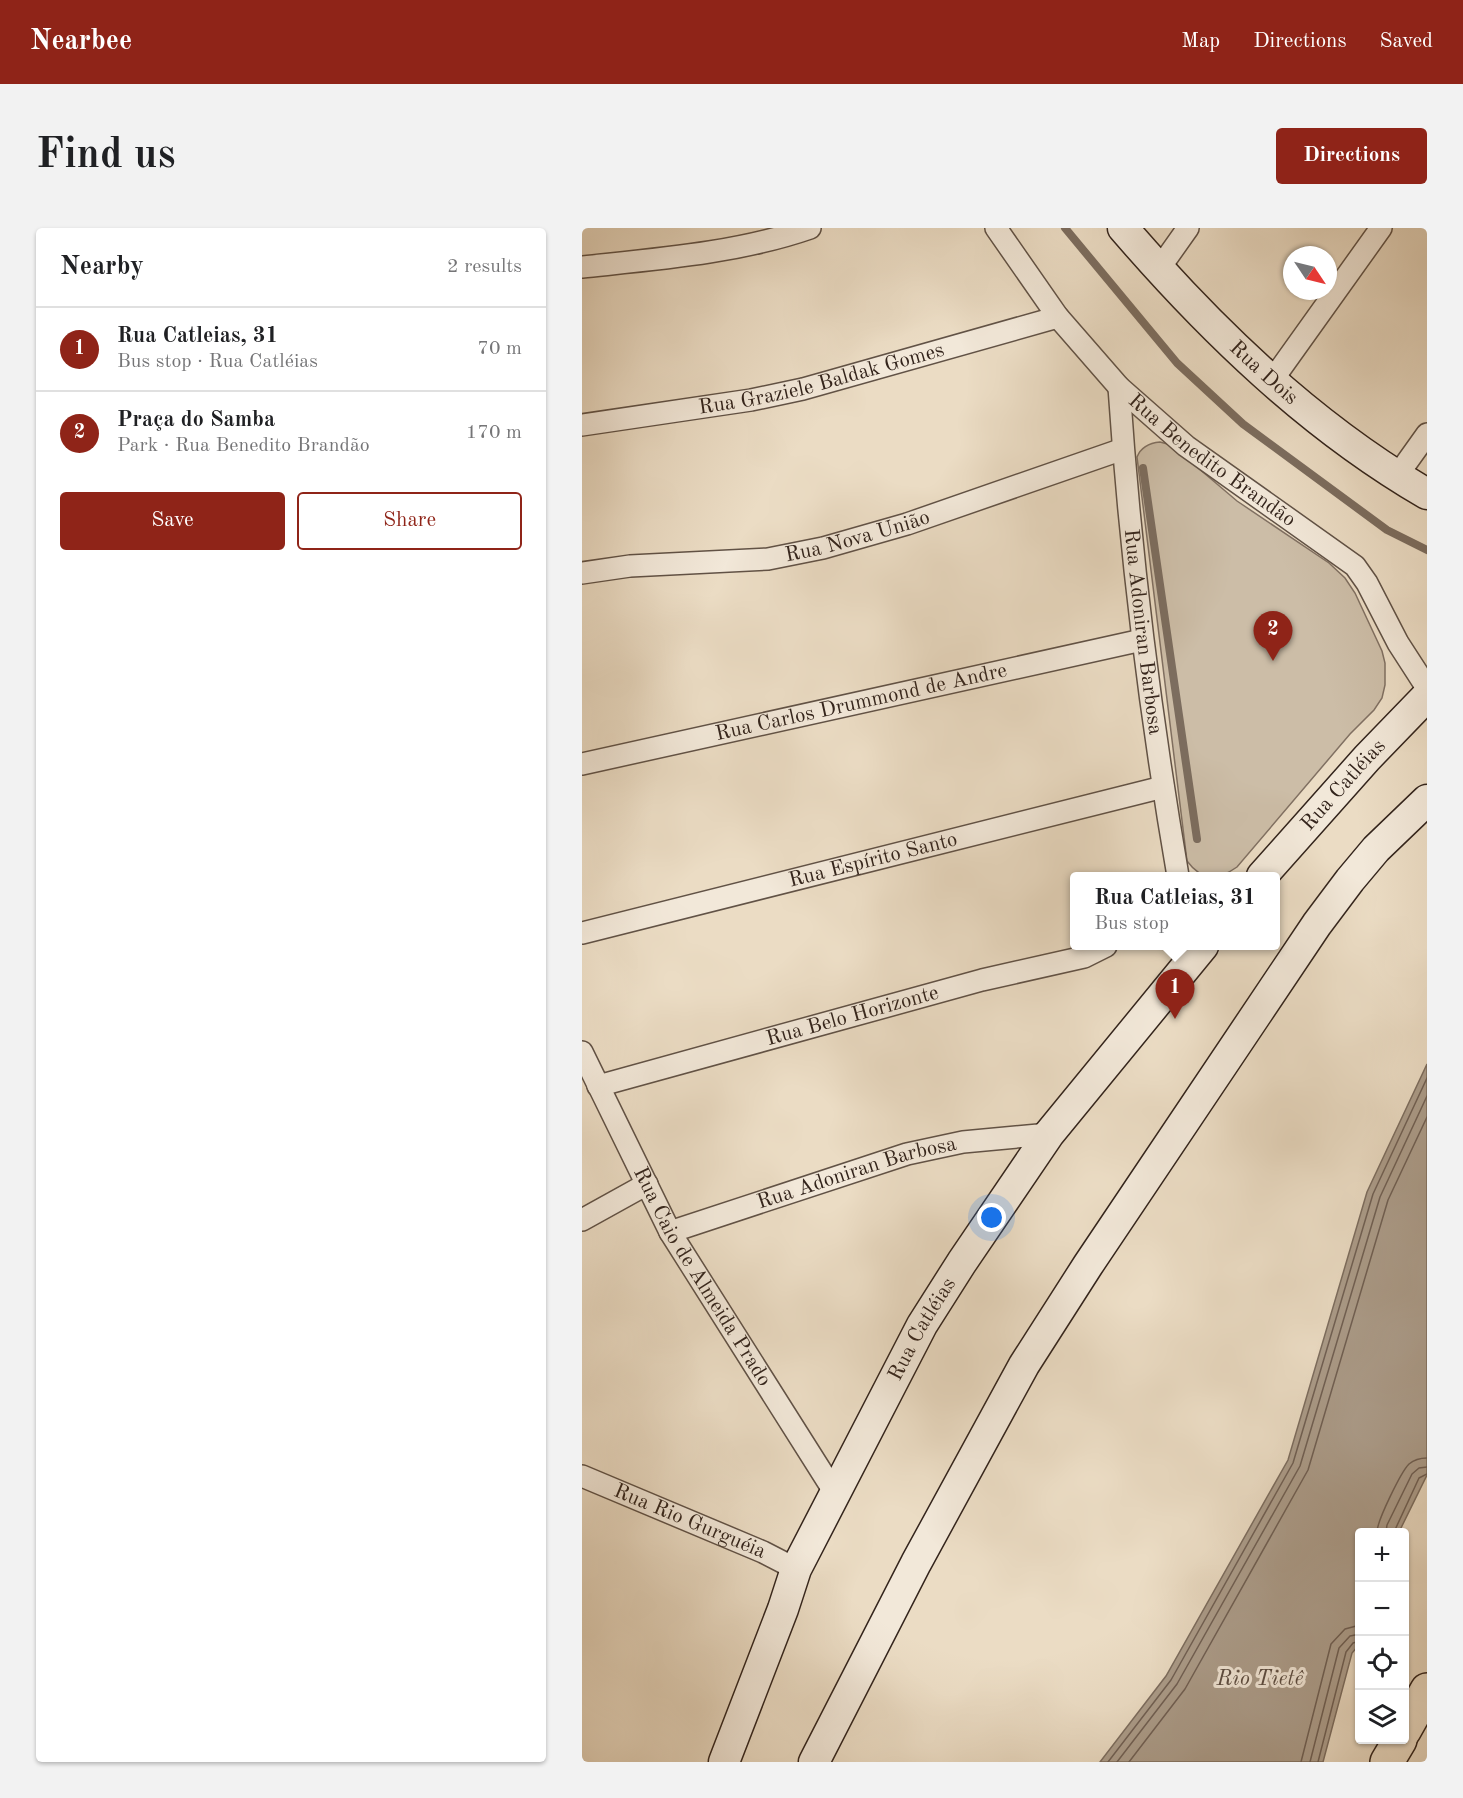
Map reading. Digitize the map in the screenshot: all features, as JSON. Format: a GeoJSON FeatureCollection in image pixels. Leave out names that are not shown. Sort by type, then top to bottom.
{"type":"FeatureCollection","features":[{"type":"Feature","properties":{"kind":"highway"},"geometry":{"type":"LineString","coordinates":[[1409,1722],[1427,1690]]}},
{"type":"Feature","properties":{"kind":"highway"},"geometry":{"type":"LineString","coordinates":[[1387,1762],[1398,1744]]}},
{"type":"Feature","properties":{"kind":"street"},"geometry":{"type":"LineString","coordinates":[[582,267],[679,257],[748,244],[810,228]]}},
{"type":"Feature","properties":{"kind":"street","name":"Rua Benedito Brandão"},"geometry":{"type":"LineString","coordinates":[[996,228],[1058,318],[1119,387],[1186,446],[1355,566],[1367,583],[1398,643],[1427,688]]}},
{"type":"Feature","properties":{"kind":"street","name":"Rua Dois"},"geometry":{"type":"LineString","coordinates":[[1123,228],[1158,269],[1271,382],[1397,476],[1427,494]]}},
{"type":"Feature","properties":{"kind":"street"},"geometry":{"type":"LineString","coordinates":[[1158,269],[1188,228]]}},
{"type":"Feature","properties":{"kind":"street"},"geometry":{"type":"LineString","coordinates":[[1271,382],[1380,228]]}},
{"type":"Feature","properties":{"kind":"street","name":"Rua Graziele Baldak Gomes"},"geometry":{"type":"LineString","coordinates":[[582,424],[751,400],[803,389],[1058,318]]}},
{"type":"Feature","properties":{"kind":"street","name":"Rua Adoniran Barbosa"},"geometry":{"type":"LineString","coordinates":[[1119,387],[1142,640],[1162,787],[1177,872]]}},
{"type":"Feature","properties":{"kind":"street"},"geometry":{"type":"LineString","coordinates":[[1397,476],[1427,434]]}},
{"type":"Feature","properties":{"kind":"street","name":"Rua Nova União"},"geometry":{"type":"LineString","coordinates":[[582,573],[630,566],[768,559],[824,548],[907,524],[1123,448]]}},
{"type":"Feature","properties":{"kind":"street","name":"Rua Carlos Drummond de Andre"},"geometry":{"type":"LineString","coordinates":[[582,764],[1142,640]]}},
{"type":"Feature","properties":{"kind":"street","name":"Rua Catléias"},"geometry":{"type":"LineString","coordinates":[[1266,872],[1369,756],[1427,696]]}},
{"type":"Feature","properties":{"kind":"street","name":"Rua Espírito Santo"},"geometry":{"type":"LineString","coordinates":[[582,933],[1162,787]]}},
{"type":"Feature","properties":{"kind":"street"},"geometry":{"type":"LineString","coordinates":[[814,1762],[922,1552],[1024,1365],[1088,1265],[1317,924],[1376,849],[1427,800]]}},
{"type":"Feature","properties":{"kind":"street","name":"Rua Belo Horizonte"},"geometry":{"type":"LineString","coordinates":[[598,1086],[982,980],[1084,957],[1097,950]]}},
{"type":"Feature","properties":{"kind":"street","name":"Rua Catléias"},"geometry":{"type":"LineString","coordinates":[[724,1762],[783,1609],[796,1569],[922,1325],[1049,1134],[1196,950]]}},
{"type":"Feature","properties":{"kind":"street","name":"Rua Caio de Almeida Prado"},"geometry":{"type":"LineString","coordinates":[[582,1052],[670,1232],[835,1493]]}},
{"type":"Feature","properties":{"kind":"street","name":"Rua Adoniran Barbosa"},"geometry":{"type":"LineString","coordinates":[[670,1232],[907,1154],[963,1142],[1049,1134]]}},
{"type":"Feature","properties":{"kind":"street"},"geometry":{"type":"LineString","coordinates":[[582,1220],[647,1184]]}},
{"type":"Feature","properties":{"kind":"street","name":"Rua Rio Gurguéia"},"geometry":{"type":"LineString","coordinates":[[582,1476],[763,1552],[796,1569]]}},
{"type":"Feature","properties":{"kind":"shaded area"},"geometry":{"type":"Polygon","coordinates":[[[1160,442],[1171,445],[1237,501],[1329,563],[1345,578],[1355,593],[1382,651],[1385,663],[1385,685],[1382,698],[1374,710],[1350,734],[1237,867],[1230,872],[1198,872],[1187,861],[1137,457],[1146,446],[1160,442]]]}},
{"type":"Feature","properties":{"kind":"water","name":"Rio Tietê"},"geometry":{"type":"Polygon","coordinates":[[[1427,1064],[1427,1475],[1401,1528],[1355,1528],[1355,1650],[1352,1653],[1323,1762],[1100,1762],[1166,1676],[1288,1460],[1367,1192],[1427,1064]]]}},
{"type":"Feature","properties":{"kind":"waterway"},"geometry":{"type":"LineString","coordinates":[[1065,228],[1177,363],[1243,424],[1387,530],[1427,550]]}},
{"type":"Feature","properties":{"kind":"waterway"},"geometry":{"type":"LineString","coordinates":[[1143,468],[1197,839]]}},
{"type":"Feature","properties":{"kind":"place","name":"Praça do Samba"},"geometry":{"type":"Point","coordinates":[1273,661]}},
{"type":"Feature","properties":{"kind":"place","name":"Rua Catleias, 31"},"geometry":{"type":"Point","coordinates":[1175,1019]}}]}
